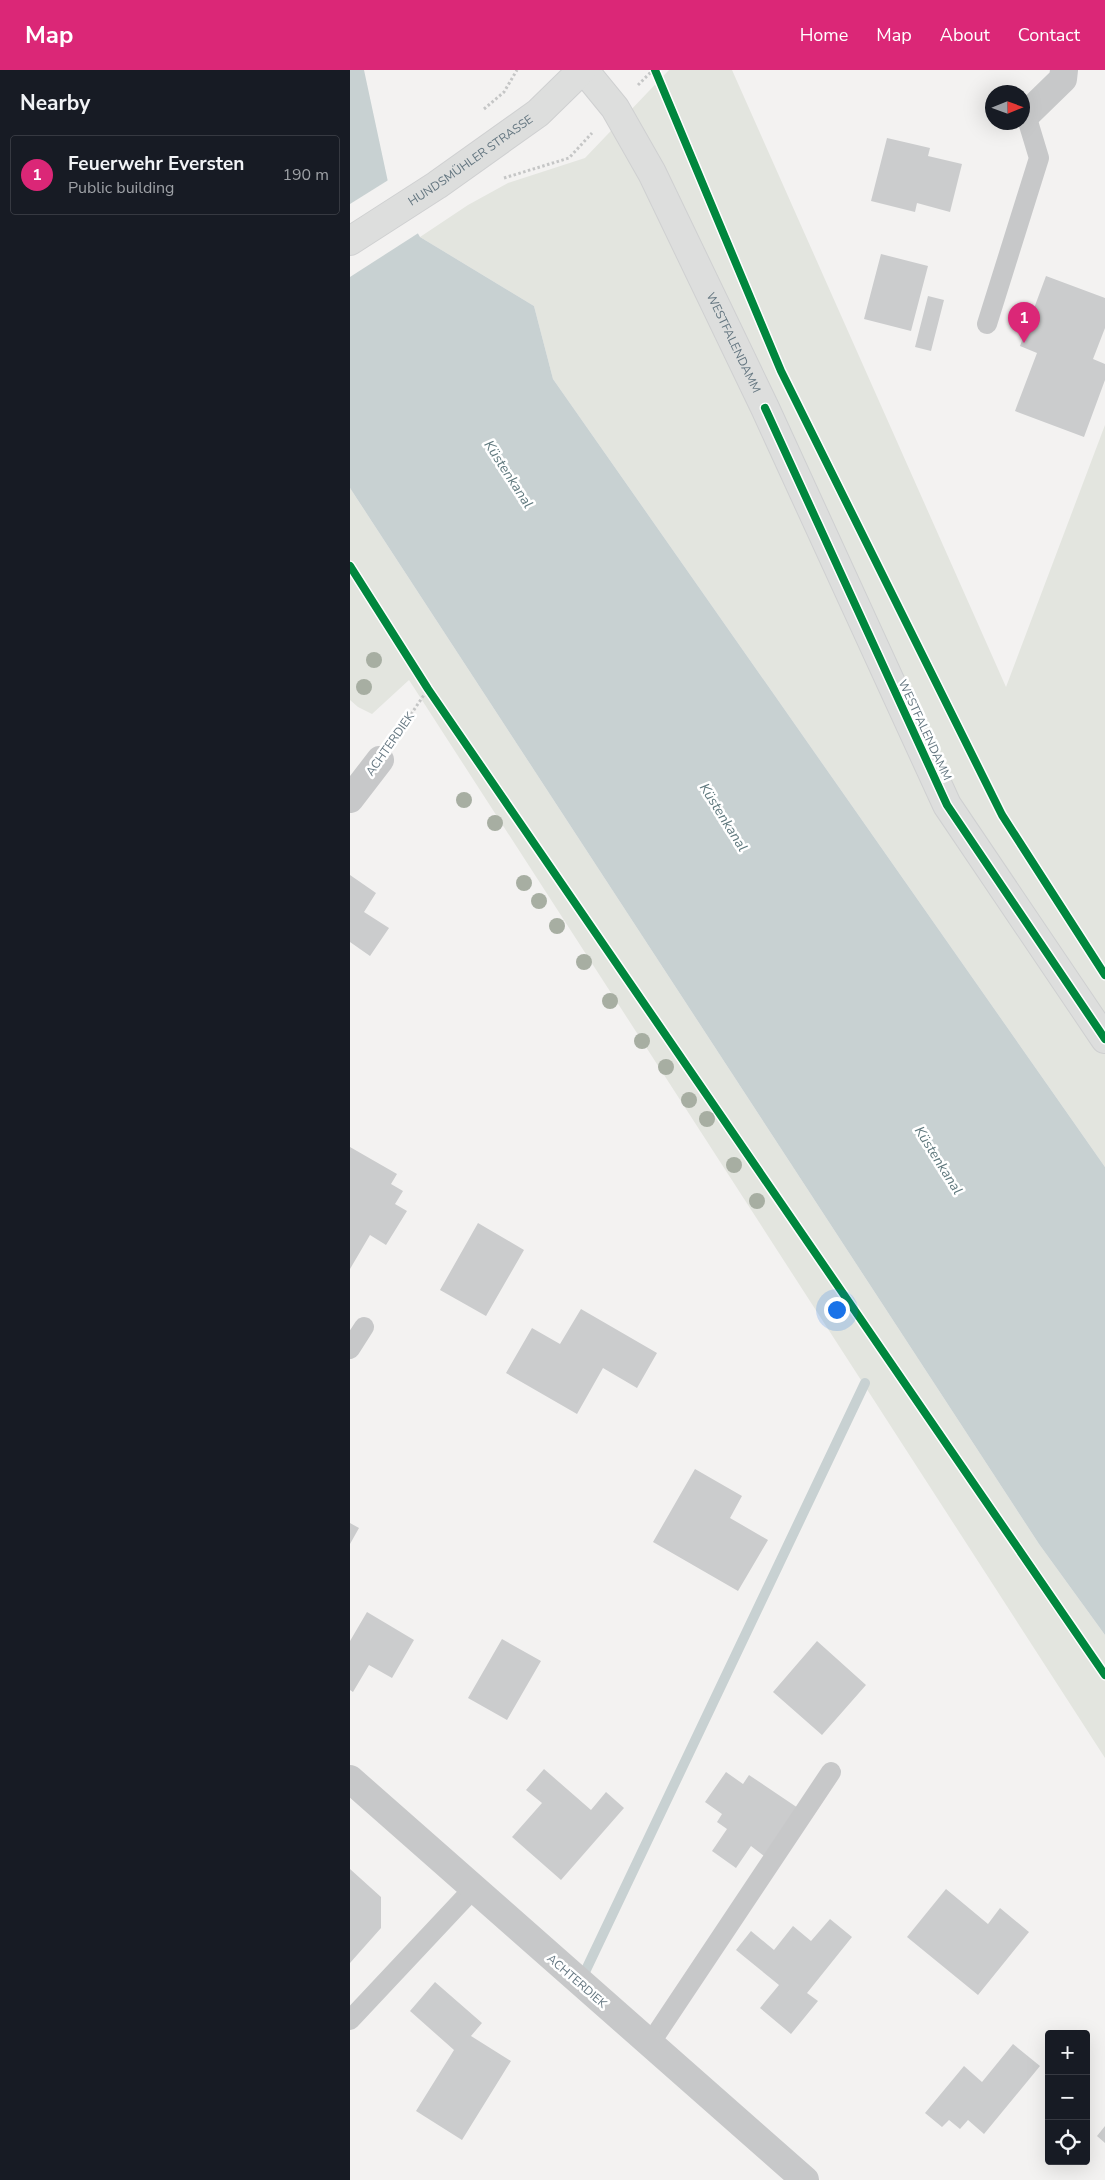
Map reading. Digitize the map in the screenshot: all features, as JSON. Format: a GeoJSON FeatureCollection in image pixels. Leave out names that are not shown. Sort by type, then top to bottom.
{"type":"FeatureCollection","features":[{"type":"Feature","properties":{"kind":"street","name":"WESTFALENDAMM"},"geometry":{"type":"LineString","coordinates":[[583,70],[615,108],[652,174],[752,382],[948,806],[1105,1039]]}},
{"type":"Feature","properties":{"kind":"street","name":"HUNDSMÜHLER STRASSE"},"geometry":{"type":"LineString","coordinates":[[350,241],[437,185],[538,113],[583,70]]}},
{"type":"Feature","properties":{"kind":"street"},"geometry":{"type":"LineString","coordinates":[[1030,111],[1062,79],[1064,70]]}},
{"type":"Feature","properties":{"kind":"street","name":"ACHTERDIEK"},"geometry":{"type":"LineString","coordinates":[[350,799],[380,760]]}},
{"type":"Feature","properties":{"kind":"street","name":"ACHTERDIEK"},"geometry":{"type":"LineString","coordinates":[[350,1779],[649,2044],[791,2175]]}},
{"type":"Feature","properties":{"kind":"lane"},"geometry":{"type":"LineString","coordinates":[[987,324],[1039,158],[1030,128]]}},
{"type":"Feature","properties":{"kind":"lane"},"geometry":{"type":"LineString","coordinates":[[350,1349],[364,1326]]}},
{"type":"Feature","properties":{"kind":"lane"},"geometry":{"type":"LineString","coordinates":[[649,2044],[831,1772]]}},
{"type":"Feature","properties":{"kind":"lane"},"geometry":{"type":"LineString","coordinates":[[350,2020],[473,1889]]}},
{"type":"Feature","properties":{"kind":"path"},"geometry":{"type":"LineString","coordinates":[[497,182],[505,177],[569,158],[653,70]]}},
{"type":"Feature","properties":{"kind":"path"},"geometry":{"type":"LineString","coordinates":[[423,681],[434,697]]}},
{"type":"Feature","properties":{"kind":"shaded area"},"geometry":{"type":"Polygon","coordinates":[[[669,70],[732,70],[1006,687],[1105,425],[1105,1167],[553,379],[534,306],[420,237],[468,205],[508,183],[585,158],[669,70]]]}},
{"type":"Feature","properties":{"kind":"shaded area"},"geometry":{"type":"Polygon","coordinates":[[[350,488],[1039,1544],[1105,1635],[1105,1758],[409,680],[372,714],[358,707],[350,700],[350,488]]]}},
{"type":"Feature","properties":{"kind":"water","name":"Küstenkanal"},"geometry":{"type":"Polygon","coordinates":[[[350,70],[364,70],[388,182],[420,237],[534,306],[553,379],[1105,1167],[1105,1635],[1039,1544],[350,488],[350,70]]]}},
{"type":"Feature","properties":{"kind":"pier"},"geometry":{"type":"Polygon","coordinates":[[[390,179],[420,232],[350,277],[350,204],[390,179]]]}},
{"type":"Feature","properties":{"kind":"building"},"geometry":{"type":"Polygon","coordinates":[[[887,138],[930,148],[928,156],[962,164],[950,212],[917,203],[915,212],[871,201],[887,138]]]}},
{"type":"Feature","properties":{"kind":"building"},"geometry":{"type":"Polygon","coordinates":[[[881,254],[928,266],[911,331],[864,319],[881,254]]]}},
{"type":"Feature","properties":{"kind":"building"},"geometry":{"type":"Polygon","coordinates":[[[1046,276],[1105,298],[1105,328],[1093,359],[1105,364],[1105,380],[1084,437],[1015,411],[1037,353],[1020,346],[1046,276]]]}},
{"type":"Feature","properties":{"kind":"building"},"geometry":{"type":"Polygon","coordinates":[[[928,296],[944,300],[931,351],[915,347],[928,296]]]}},
{"type":"Feature","properties":{"kind":"building"},"geometry":{"type":"Polygon","coordinates":[[[350,875],[376,893],[364,912],[389,928],[370,956],[350,942],[350,875]]]}},
{"type":"Feature","properties":{"kind":"building"},"geometry":{"type":"Polygon","coordinates":[[[350,1147],[397,1174],[391,1184],[403,1191],[395,1204],[407,1211],[386,1245],[370,1235],[350,1269],[350,1147]]]}},
{"type":"Feature","properties":{"kind":"building"},"geometry":{"type":"Polygon","coordinates":[[[478,1223],[524,1250],[486,1316],[440,1290],[478,1223]]]}},
{"type":"Feature","properties":{"kind":"building"},"geometry":{"type":"Polygon","coordinates":[[[581,1309],[657,1353],[637,1388],[603,1368],[577,1414],[506,1373],[532,1328],[560,1344],[581,1309]]]}},
{"type":"Feature","properties":{"kind":"building"},"geometry":{"type":"Polygon","coordinates":[[[695,1469],[742,1496],[730,1518],[768,1540],[738,1591],[653,1542],[695,1469]]]}},
{"type":"Feature","properties":{"kind":"building"},"geometry":{"type":"Polygon","coordinates":[[[350,1523],[359,1528],[350,1544],[350,1523]]]}},
{"type":"Feature","properties":{"kind":"building"},"geometry":{"type":"Polygon","coordinates":[[[367,1612],[414,1640],[392,1678],[369,1665],[353,1692],[350,1690],[350,1641],[367,1612]]]}},
{"type":"Feature","properties":{"kind":"building"},"geometry":{"type":"Polygon","coordinates":[[[502,1639],[541,1661],[507,1720],[468,1698],[502,1639]]]}},
{"type":"Feature","properties":{"kind":"building"},"geometry":{"type":"Polygon","coordinates":[[[817,1641],[866,1685],[822,1735],[773,1692],[817,1641]]]}},
{"type":"Feature","properties":{"kind":"building"},"geometry":{"type":"Polygon","coordinates":[[[544,1769],[591,1810],[606,1792],[624,1808],[561,1880],[512,1837],[542,1803],[526,1790],[544,1769]]]}},
{"type":"Feature","properties":{"kind":"building"},"geometry":{"type":"Polygon","coordinates":[[[726,1772],[743,1784],[749,1775],[798,1808],[764,1856],[751,1846],[736,1868],[712,1851],[727,1829],[717,1822],[722,1814],[705,1802],[726,1772]]]}},
{"type":"Feature","properties":{"kind":"building"},"geometry":{"type":"Polygon","coordinates":[[[350,1869],[381,1897],[381,1928],[350,1963],[350,1869]]]}},
{"type":"Feature","properties":{"kind":"building"},"geometry":{"type":"Polygon","coordinates":[[[946,1889],[988,1924],[1000,1908],[1029,1932],[978,1995],[907,1937],[946,1889]]]}},
{"type":"Feature","properties":{"kind":"building"},"geometry":{"type":"Polygon","coordinates":[[[830,1919],[852,1937],[807,1993],[818,2001],[791,2034],[760,2008],[779,1985],[736,1950],[751,1931],[774,1950],[793,1926],[811,1941],[830,1919]]]}},
{"type":"Feature","properties":{"kind":"building"},"geometry":{"type":"Polygon","coordinates":[[[435,1982],[482,2023],[471,2036],[511,2061],[462,2140],[416,2111],[454,2050],[410,2011],[435,1982]]]}},
{"type":"Feature","properties":{"kind":"building"},"geometry":{"type":"Polygon","coordinates":[[[1013,2044],[1040,2066],[984,2134],[968,2120],[960,2129],[949,2120],[942,2127],[925,2113],[964,2066],[982,2082],[1013,2044]]]}},
{"type":"Feature","properties":{"kind":"building"},"geometry":{"type":"Polygon","coordinates":[[[1105,2126],[1105,2143],[1097,2136],[1105,2126]]]}},
{"type":"Feature","properties":{"kind":"waterway"},"geometry":{"type":"LineString","coordinates":[[584,1974],[865,1383]]}},
{"type":"Feature","properties":{"kind":"cycle path"},"geometry":{"type":"LineString","coordinates":[[655,70],[781,371],[1002,815],[1105,975]]}},
{"type":"Feature","properties":{"kind":"cycle path"},"geometry":{"type":"LineString","coordinates":[[765,408],[947,805],[1105,1039]]}},
{"type":"Feature","properties":{"kind":"cycle path"},"geometry":{"type":"LineString","coordinates":[[350,566],[428,689],[1105,1675]]}},
{"type":"Feature","properties":{"kind":"place","name":"Feuerwehr Eversten"},"geometry":{"type":"Point","coordinates":[1024,343]}}]}
